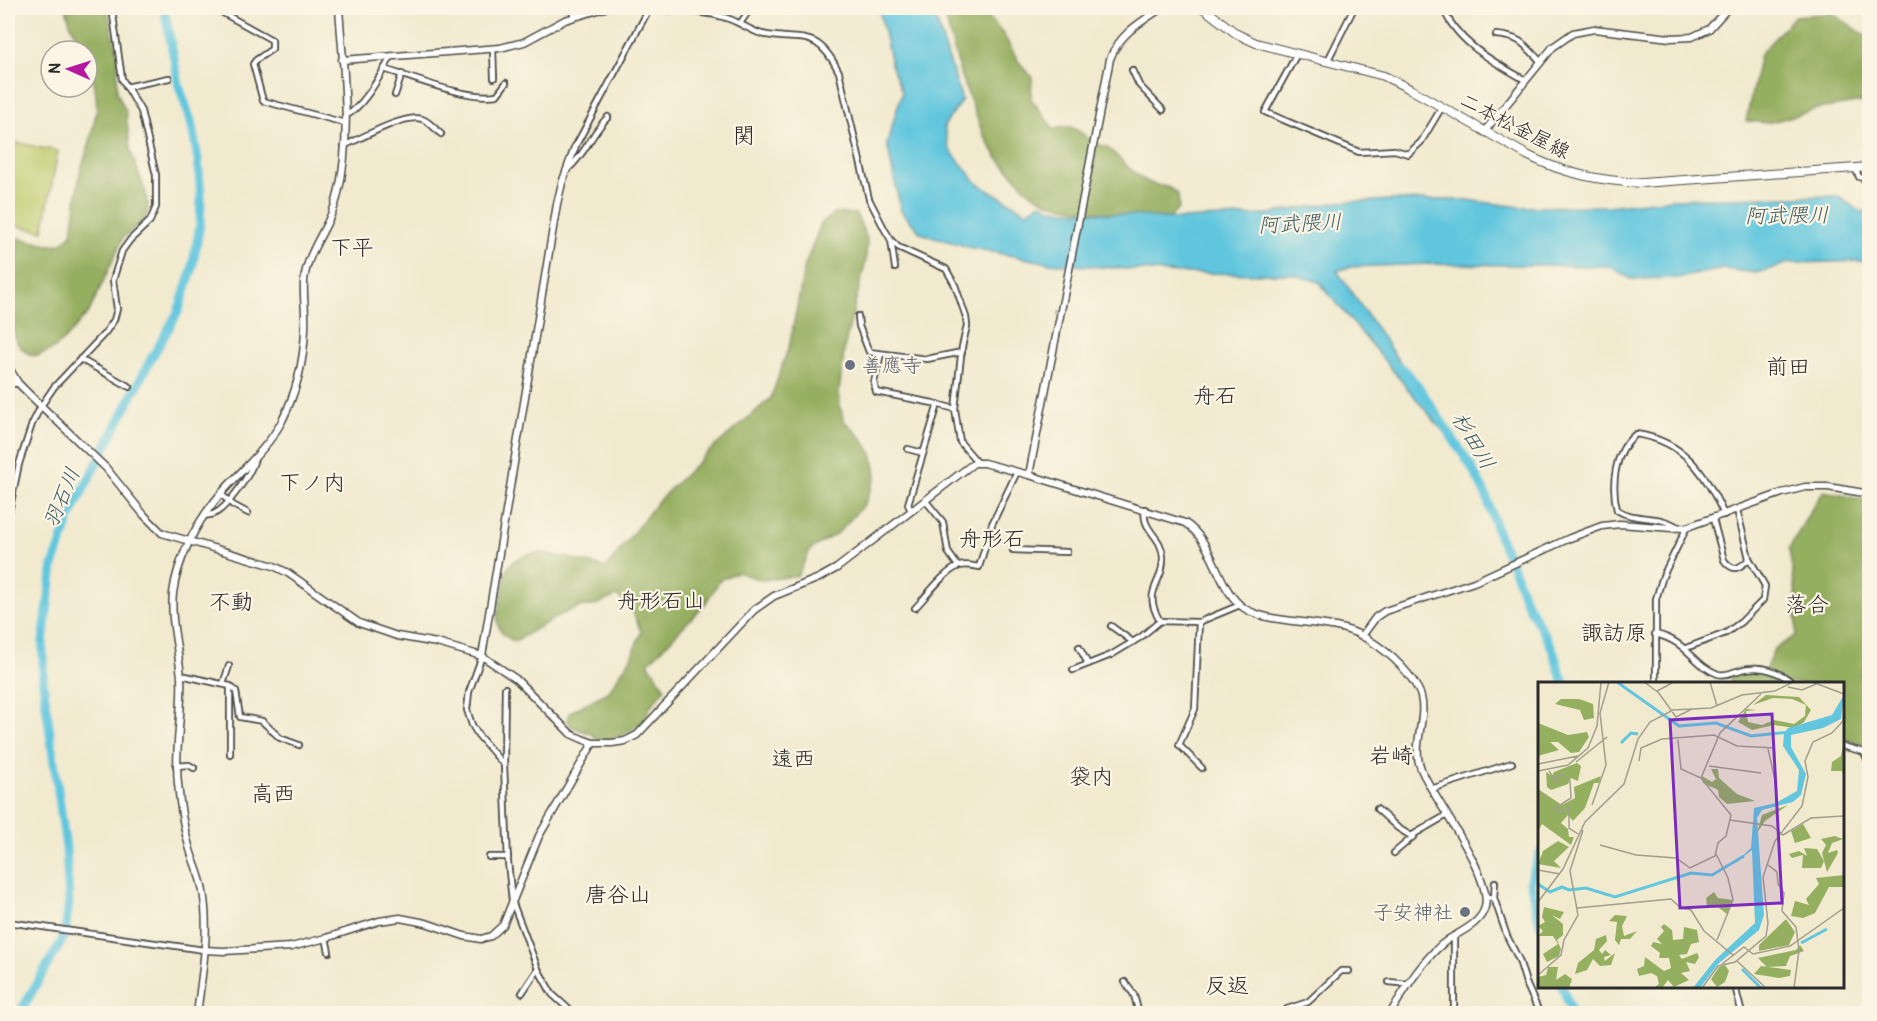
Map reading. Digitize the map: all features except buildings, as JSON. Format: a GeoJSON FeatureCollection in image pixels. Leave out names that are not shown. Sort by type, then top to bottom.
{"type":"FeatureCollection","features":[{"type":"Feature","properties":{"kind":"main road","name":"二本松金屋線"},"geometry":{"type":"LineString","coordinates":[[1203,8],[1237,34],[1256,43],[1384,76],[1547,165],[1569,172],[1611,181],[1642,183],[1869,167]]}},
{"type":"Feature","properties":{"kind":"street"},"geometry":{"type":"LineString","coordinates":[[8,517],[24,445],[41,406],[54,387],[105,333],[114,320],[117,309],[113,280],[122,251],[150,221],[157,201],[156,175],[144,121],[141,111],[122,79],[112,8]]}},
{"type":"Feature","properties":{"kind":"street"},"geometry":{"type":"LineString","coordinates":[[197,1014],[205,921],[203,888],[184,827],[176,766],[181,675],[173,616],[173,595],[180,566],[204,516],[255,458],[281,423],[301,367],[305,327],[304,280],[309,259],[337,201],[342,174],[345,119],[339,8]]}},
{"type":"Feature","properties":{"kind":"street"},"geometry":{"type":"LineString","coordinates":[[574,8],[574,16]]}},
{"type":"Feature","properties":{"kind":"street"},"geometry":{"type":"LineString","coordinates":[[342,60],[493,49],[524,42],[574,16],[605,8]]}},
{"type":"Feature","properties":{"kind":"street"},"geometry":{"type":"LineString","coordinates":[[634,8],[724,17],[762,34],[808,38],[823,48],[832,59],[839,72],[869,199],[891,240],[898,247],[946,269],[967,322],[955,409],[960,442],[978,463]]}},
{"type":"Feature","properties":{"kind":"street"},"geometry":{"type":"LineString","coordinates":[[741,22],[751,8]]}},
{"type":"Feature","properties":{"kind":"street"},"geometry":{"type":"LineString","coordinates":[[1029,475],[1103,90],[1114,47],[1127,33],[1162,8]]}},
{"type":"Feature","properties":{"kind":"street"},"geometry":{"type":"LineString","coordinates":[[1328,62],[1354,8]]}},
{"type":"Feature","properties":{"kind":"street"},"geometry":{"type":"LineString","coordinates":[[1443,8],[1465,40],[1490,59],[1525,80]]}},
{"type":"Feature","properties":{"kind":"street"},"geometry":{"type":"LineString","coordinates":[[1484,132],[1525,80],[1562,39],[1583,30],[1615,31],[1683,39],[1709,29],[1728,8]]}},
{"type":"Feature","properties":{"kind":"street"},"geometry":{"type":"LineString","coordinates":[[504,765],[478,735],[468,716],[467,700],[482,656],[557,204],[575,147],[649,9]]}},
{"type":"Feature","properties":{"kind":"street"},"geometry":{"type":"LineString","coordinates":[[223,13],[272,40],[272,49],[254,64],[263,101],[345,119],[353,113],[391,57]]}},
{"type":"Feature","properties":{"kind":"street"},"geometry":{"type":"LineString","coordinates":[[1496,35],[1514,38],[1541,62]]}},
{"type":"Feature","properties":{"kind":"street"},"geometry":{"type":"LineString","coordinates":[[493,49],[494,78]]}},
{"type":"Feature","properties":{"kind":"street"},"geometry":{"type":"LineString","coordinates":[[1297,54],[1265,112],[1359,152],[1395,150],[1408,154],[1421,142],[1442,107]]}},
{"type":"Feature","properties":{"kind":"street"},"geometry":{"type":"LineString","coordinates":[[384,69],[458,92],[490,96],[497,95],[506,83]]}},
{"type":"Feature","properties":{"kind":"street"},"geometry":{"type":"LineString","coordinates":[[1132,70],[1139,85],[1164,110]]}},
{"type":"Feature","properties":{"kind":"street"},"geometry":{"type":"LineString","coordinates":[[396,95],[402,74]]}},
{"type":"Feature","properties":{"kind":"street"},"geometry":{"type":"LineString","coordinates":[[126,87],[169,78]]}},
{"type":"Feature","properties":{"kind":"street"},"geometry":{"type":"LineString","coordinates":[[566,171],[576,163],[608,117]]}},
{"type":"Feature","properties":{"kind":"street"},"geometry":{"type":"LineString","coordinates":[[344,146],[381,127],[416,118],[425,120],[441,134]]}},
{"type":"Feature","properties":{"kind":"street"},"geometry":{"type":"LineString","coordinates":[[1855,168],[1859,177],[1869,180]]}},
{"type":"Feature","properties":{"kind":"street"},"geometry":{"type":"LineString","coordinates":[[891,240],[895,268]]}},
{"type":"Feature","properties":{"kind":"street"},"geometry":{"type":"LineString","coordinates":[[858,316],[868,352],[927,359],[962,352]]}},
{"type":"Feature","properties":{"kind":"street"},"geometry":{"type":"LineString","coordinates":[[881,354],[874,382],[876,392],[955,409]]}},
{"type":"Feature","properties":{"kind":"street"},"geometry":{"type":"LineString","coordinates":[[80,358],[130,387]]}},
{"type":"Feature","properties":{"kind":"street"},"geometry":{"type":"LineString","coordinates":[[8,366],[18,383],[105,467],[157,530],[190,543],[259,560],[274,566],[288,573],[359,623],[397,636],[437,643],[482,656],[516,679],[572,734],[593,743],[625,741],[637,735],[754,610],[782,592],[830,573],[969,465],[978,463],[1029,475],[1176,519],[1196,531],[1229,590],[1240,604],[1251,612],[1331,626],[1362,636],[1399,664],[1418,688],[1422,709],[1417,755],[1419,766],[1470,854],[1486,897],[1482,916],[1437,950],[1409,984],[1390,1014]]}},
{"type":"Feature","properties":{"kind":"street"},"geometry":{"type":"LineString","coordinates":[[8,385],[18,383]]}},
{"type":"Feature","properties":{"kind":"street"},"geometry":{"type":"LineString","coordinates":[[911,511],[908,504],[936,404],[931,396]]}},
{"type":"Feature","properties":{"kind":"street"},"geometry":{"type":"LineString","coordinates":[[1683,528],[1669,521],[1626,514],[1617,510],[1614,479],[1619,458],[1626,444],[1636,434],[1670,444],[1699,467],[1724,515]]}},
{"type":"Feature","properties":{"kind":"street"},"geometry":{"type":"LineString","coordinates":[[908,449],[923,453]]}},
{"type":"Feature","properties":{"kind":"street"},"geometry":{"type":"LineString","coordinates":[[204,516],[214,514],[228,501],[249,474],[255,458]]}},
{"type":"Feature","properties":{"kind":"street"},"geometry":{"type":"LineString","coordinates":[[915,608],[941,578],[958,566],[979,567],[984,545],[1017,472]]}},
{"type":"Feature","properties":{"kind":"street"},"geometry":{"type":"LineString","coordinates":[[1362,636],[1376,617],[1385,611],[1438,595],[1611,524],[1683,528],[1805,487],[1828,487],[1869,495]]}},
{"type":"Feature","properties":{"kind":"street"},"geometry":{"type":"LineString","coordinates":[[221,494],[248,513]]}},
{"type":"Feature","properties":{"kind":"street"},"geometry":{"type":"LineString","coordinates":[[925,500],[943,522],[948,552],[958,566]]}},
{"type":"Feature","properties":{"kind":"street"},"geometry":{"type":"LineString","coordinates":[[1144,509],[1144,524],[1157,539],[1162,553],[1162,567],[1151,601],[1160,621]]}},
{"type":"Feature","properties":{"kind":"street"},"geometry":{"type":"LineString","coordinates":[[1686,648],[1726,633],[1763,600],[1765,586],[1749,559],[1737,510]]}},
{"type":"Feature","properties":{"kind":"street"},"geometry":{"type":"LineString","coordinates":[[1713,519],[1724,560],[1728,566],[1733,569],[1737,568],[1749,559]]}},
{"type":"Feature","properties":{"kind":"street"},"geometry":{"type":"LineString","coordinates":[[1656,682],[1656,599],[1683,528]]}},
{"type":"Feature","properties":{"kind":"street"},"geometry":{"type":"LineString","coordinates":[[1013,550],[1067,552]]}},
{"type":"Feature","properties":{"kind":"street"},"geometry":{"type":"LineString","coordinates":[[1073,670],[1111,655],[1133,642],[1160,621],[1199,622],[1240,604]]}},
{"type":"Feature","properties":{"kind":"street"},"geometry":{"type":"LineString","coordinates":[[1199,622],[1195,709],[1179,745],[1202,768]]}},
{"type":"Feature","properties":{"kind":"street"},"geometry":{"type":"LineString","coordinates":[[1111,626],[1133,642]]}},
{"type":"Feature","properties":{"kind":"street"},"geometry":{"type":"LineString","coordinates":[[1656,634],[1676,640],[1709,670],[1719,675],[1751,667],[1768,669],[1785,676],[1792,682]]}},
{"type":"Feature","properties":{"kind":"street"},"geometry":{"type":"LineString","coordinates":[[1079,647],[1088,664]]}},
{"type":"Feature","properties":{"kind":"street"},"geometry":{"type":"LineString","coordinates":[[223,684],[229,666]]}},
{"type":"Feature","properties":{"kind":"street"},"geometry":{"type":"LineString","coordinates":[[181,675],[230,686],[236,691],[240,717],[262,721],[280,738],[299,745]]}},
{"type":"Feature","properties":{"kind":"street"},"geometry":{"type":"LineString","coordinates":[[230,686],[231,754]]}},
{"type":"Feature","properties":{"kind":"street"},"geometry":{"type":"LineString","coordinates":[[505,688],[504,765],[512,901],[538,969],[552,994],[574,1014]]}},
{"type":"Feature","properties":{"kind":"street"},"geometry":{"type":"LineString","coordinates":[[8,922],[204,950],[291,947],[378,921],[400,918],[464,936],[485,938],[499,930],[539,836],[593,743]]}},
{"type":"Feature","properties":{"kind":"street"},"geometry":{"type":"LineString","coordinates":[[1844,747],[1864,752]]}},
{"type":"Feature","properties":{"kind":"street"},"geometry":{"type":"LineString","coordinates":[[1864,752],[1869,748]]}},
{"type":"Feature","properties":{"kind":"street"},"geometry":{"type":"LineString","coordinates":[[1864,752],[1869,766]]}},
{"type":"Feature","properties":{"kind":"street"},"geometry":{"type":"LineString","coordinates":[[1431,789],[1512,763]]}},
{"type":"Feature","properties":{"kind":"street"},"geometry":{"type":"LineString","coordinates":[[176,766],[189,765],[194,768]]}},
{"type":"Feature","properties":{"kind":"street"},"geometry":{"type":"LineString","coordinates":[[1377,808],[1398,828],[1413,836]]}},
{"type":"Feature","properties":{"kind":"street"},"geometry":{"type":"LineString","coordinates":[[1394,853],[1413,836],[1448,815]]}},
{"type":"Feature","properties":{"kind":"street"},"geometry":{"type":"LineString","coordinates":[[489,857],[508,857]]}},
{"type":"Feature","properties":{"kind":"street"},"geometry":{"type":"LineString","coordinates":[[1496,882],[1494,898],[1507,936],[1540,1014]]}},
{"type":"Feature","properties":{"kind":"street"},"geometry":{"type":"LineString","coordinates":[[1486,897],[1494,898]]}},
{"type":"Feature","properties":{"kind":"street"},"geometry":{"type":"LineString","coordinates":[[1454,936],[1454,1014]]}},
{"type":"Feature","properties":{"kind":"street"},"geometry":{"type":"LineString","coordinates":[[326,938],[329,952]]}},
{"type":"Feature","properties":{"kind":"street"},"geometry":{"type":"LineString","coordinates":[[522,993],[538,969]]}},
{"type":"Feature","properties":{"kind":"street"},"geometry":{"type":"LineString","coordinates":[[1289,1014],[1287,1009],[1308,1002],[1341,971],[1349,971]]}},
{"type":"Feature","properties":{"kind":"street"},"geometry":{"type":"LineString","coordinates":[[1125,982],[1134,995],[1139,1014]]}},
{"type":"Feature","properties":{"kind":"street"},"geometry":{"type":"LineString","coordinates":[[1389,982],[1409,984]]}},
{"type":"Feature","properties":{"kind":"street"},"geometry":{"type":"LineString","coordinates":[[1735,988],[1742,1014]]}},
{"type":"Feature","properties":{"kind":"green space"},"geometry":{"type":"Polygon","coordinates":[[[66,8],[107,8],[118,56],[117,92],[126,112],[130,149],[148,206],[146,218],[123,238],[89,312],[55,348],[37,356],[29,354],[20,347],[15,339],[8,311],[8,236],[49,245],[61,244],[72,234],[80,172],[90,142],[97,108],[96,99],[99,99],[99,39],[77,39],[66,8]]]}},
{"type":"Feature","properties":{"kind":"green space"},"geometry":{"type":"Polygon","coordinates":[[[943,8],[981,8],[1003,34],[1019,62],[1032,77],[1031,99],[1054,130],[1067,127],[1076,129],[1097,144],[1105,146],[1142,179],[1169,188],[1178,194],[1179,208],[1170,218],[1150,219],[1049,203],[1028,191],[997,157],[983,134],[960,73],[943,8]]]}},
{"type":"Feature","properties":{"kind":"green space"},"geometry":{"type":"Polygon","coordinates":[[[1832,13],[1869,38],[1869,101],[1817,109],[1768,123],[1746,121],[1760,54],[1795,16],[1832,13]]]}},
{"type":"Feature","properties":{"kind":"green space"},"geometry":{"type":"Polygon","coordinates":[[[8,141],[58,151],[43,231],[8,224],[8,141]]]}},
{"type":"Feature","properties":{"kind":"green space"},"geometry":{"type":"Polygon","coordinates":[[[834,213],[856,214],[867,239],[866,260],[845,344],[839,392],[844,421],[862,438],[873,456],[876,477],[865,503],[839,532],[811,549],[797,576],[761,580],[737,572],[720,580],[705,604],[648,663],[665,688],[650,707],[644,722],[621,736],[599,740],[590,733],[572,727],[567,720],[570,712],[608,692],[631,658],[641,632],[631,607],[617,596],[593,606],[582,606],[560,615],[515,641],[501,632],[497,619],[508,569],[516,559],[537,553],[561,556],[606,568],[658,501],[706,454],[771,398],[790,343],[805,265],[821,224],[834,213]]]}},
{"type":"Feature","properties":{"kind":"green space"},"geometry":{"type":"Polygon","coordinates":[[[1824,491],[1869,501],[1869,660],[1860,675],[1869,691],[1869,741],[1867,745],[1844,739],[1844,682],[1731,682],[1730,677],[1739,673],[1751,671],[1764,673],[1774,649],[1796,636],[1796,595],[1789,549],[1824,491]]]}},
{"type":"Feature","properties":{"kind":"water","name":"阿武隈川"},"geometry":{"type":"Polygon","coordinates":[[[879,8],[932,8],[962,100],[944,126],[949,149],[978,184],[1027,212],[1041,203],[1052,209],[1179,219],[1263,215],[1338,202],[1467,200],[1521,207],[1608,206],[1672,199],[1837,196],[1861,212],[1869,210],[1869,261],[1789,263],[1757,273],[1723,269],[1677,278],[1631,279],[1609,266],[1429,264],[1349,267],[1337,271],[1463,455],[1319,282],[1292,274],[1178,273],[1049,263],[968,247],[921,233],[901,211],[887,144],[902,92],[891,64],[879,8]]]}},
{"type":"Feature","properties":{"kind":"waterway","name":"羽石川"},"geometry":{"type":"LineString","coordinates":[[19,1014],[61,942],[65,932],[69,902],[66,848],[43,683],[43,642],[53,566],[81,494],[178,312],[192,270],[200,224],[201,197],[198,160],[191,121],[179,86],[164,8]]}},
{"type":"Feature","properties":{"kind":"waterway","name":"杉田川"},"geometry":{"type":"LineString","coordinates":[[1402,368],[1420,389],[1472,468],[1486,495],[1497,531],[1525,600],[1552,648],[1563,682]]}},
{"type":"Feature","properties":{"kind":"waterway","name":"杉田川"},"geometry":{"type":"LineString","coordinates":[[1538,859],[1530,881],[1538,915]]}},
{"type":"Feature","properties":{"kind":"waterway","name":"杉田川"},"geometry":{"type":"LineString","coordinates":[[1563,988],[1572,1014]]}},
{"type":"Feature","properties":{"kind":"tunnel"},"geometry":{"type":"LineString","coordinates":[[1053,311],[1065,313]]}},
{"type":"Feature","properties":{"kind":"place","name":"善應寺"},"geometry":{"type":"Point","coordinates":[850,365]}},
{"type":"Feature","properties":{"kind":"place","name":"子安神社"},"geometry":{"type":"Point","coordinates":[1465,912]}},
{"type":"Feature","properties":{"kind":"district","name":"関"},"geometry":{"type":"Point","coordinates":[744,136]}},
{"type":"Feature","properties":{"kind":"district","name":"下平"},"geometry":{"type":"Point","coordinates":[352,248]}},
{"type":"Feature","properties":{"kind":"district","name":"前田"},"geometry":{"type":"Point","coordinates":[1788,367]}},
{"type":"Feature","properties":{"kind":"district","name":"舟石"},"geometry":{"type":"Point","coordinates":[1215,396]}},
{"type":"Feature","properties":{"kind":"district","name":"下ノ内"},"geometry":{"type":"Point","coordinates":[312,483]}},
{"type":"Feature","properties":{"kind":"district","name":"舟形石"},"geometry":{"type":"Point","coordinates":[992,539]}},
{"type":"Feature","properties":{"kind":"district","name":"舟形石山"},"geometry":{"type":"Point","coordinates":[661,601]}},
{"type":"Feature","properties":{"kind":"district","name":"不動"},"geometry":{"type":"Point","coordinates":[231,602]}},
{"type":"Feature","properties":{"kind":"district","name":"落合"},"geometry":{"type":"Point","coordinates":[1807,605]}},
{"type":"Feature","properties":{"kind":"district","name":"諏訪原"},"geometry":{"type":"Point","coordinates":[1614,633]}},
{"type":"Feature","properties":{"kind":"district","name":"岩崎"},"geometry":{"type":"Point","coordinates":[1391,756]}},
{"type":"Feature","properties":{"kind":"district","name":"遠西"},"geometry":{"type":"Point","coordinates":[793,759]}},
{"type":"Feature","properties":{"kind":"district","name":"袋内"},"geometry":{"type":"Point","coordinates":[1091,777]}},
{"type":"Feature","properties":{"kind":"district","name":"高西"},"geometry":{"type":"Point","coordinates":[273,794]}},
{"type":"Feature","properties":{"kind":"district","name":"唐谷山"},"geometry":{"type":"Point","coordinates":[618,895]}},
{"type":"Feature","properties":{"kind":"district","name":"反返"},"geometry":{"type":"Point","coordinates":[1227,986]}}]}
